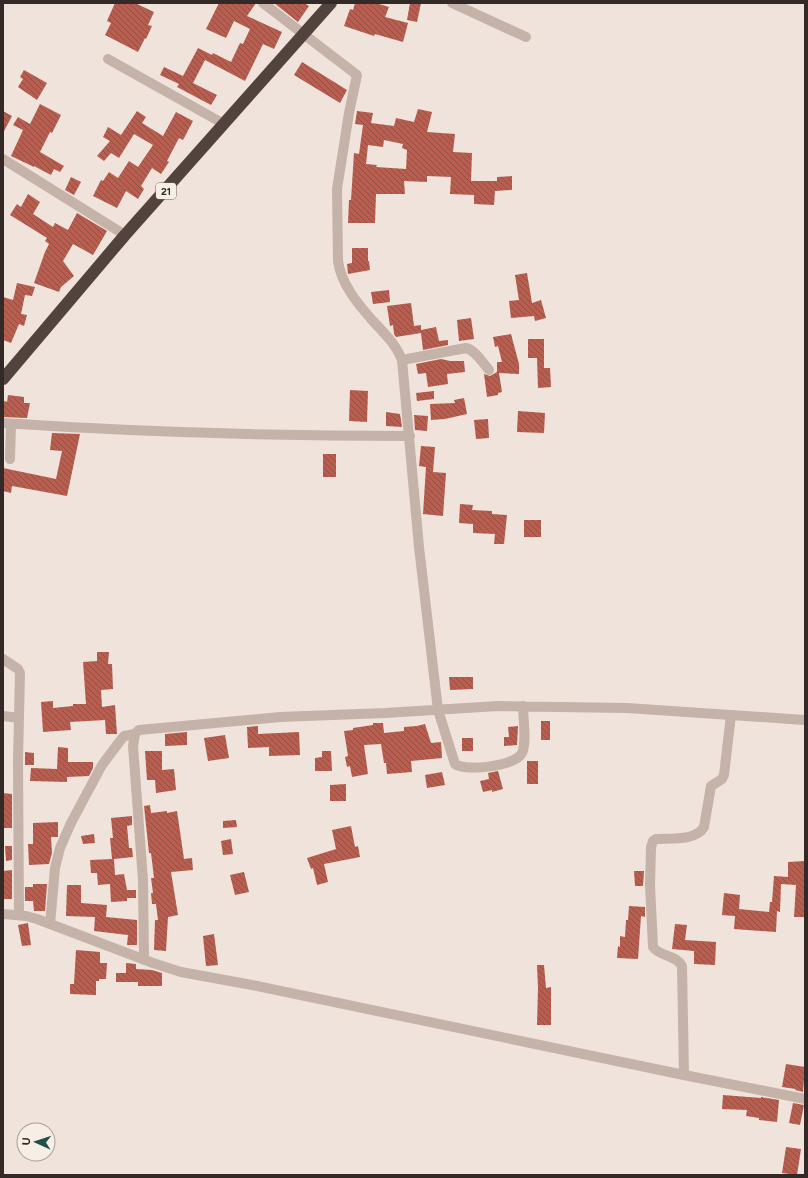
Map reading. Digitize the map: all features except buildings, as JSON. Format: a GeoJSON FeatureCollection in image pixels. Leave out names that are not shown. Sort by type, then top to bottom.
{"type":"FeatureCollection","features":[{"type":"Feature","properties":{"kind":"highway","name":"21"},"geometry":{"type":"LineString","coordinates":[[3,379],[125,236],[331,3]]}},
{"type":"Feature","properties":{"kind":"street"},"geometry":{"type":"LineString","coordinates":[[264,3],[357,75],[337,189],[339,267],[343,280],[356,300],[393,343],[402,360],[419,547],[438,710],[455,764],[459,767],[496,766],[514,761],[519,757],[522,752],[524,739],[523,706]]}},
{"type":"Feature","properties":{"kind":"street"},"geometry":{"type":"LineString","coordinates":[[452,3],[526,37]]}},
{"type":"Feature","properties":{"kind":"street"},"geometry":{"type":"LineString","coordinates":[[108,59],[224,124]]}},
{"type":"Feature","properties":{"kind":"street"},"geometry":{"type":"LineString","coordinates":[[3,160],[125,236]]}},
{"type":"Feature","properties":{"kind":"street"},"geometry":{"type":"LineString","coordinates":[[402,360],[466,348],[470,349],[489,370]]}},
{"type":"Feature","properties":{"kind":"street"},"geometry":{"type":"LineString","coordinates":[[10,459],[7,424],[103,430],[329,436],[410,436]]}},
{"type":"Feature","properties":{"kind":"street"},"geometry":{"type":"LineString","coordinates":[[3,659],[18,669],[20,673],[18,769],[19,915]]}},
{"type":"Feature","properties":{"kind":"street"},"geometry":{"type":"LineString","coordinates":[[50,924],[56,868],[60,848],[71,823],[102,765],[117,745],[124,736],[135,734],[142,729],[280,717],[385,714],[523,706],[627,708],[805,720]]}},
{"type":"Feature","properties":{"kind":"street"},"geometry":{"type":"LineString","coordinates":[[684,1075],[682,966],[678,960],[659,953],[652,947],[650,885],[651,847],[653,841],[656,839],[693,836],[701,832],[704,827],[711,786],[722,779],[724,775],[731,715]]}},
{"type":"Feature","properties":{"kind":"street"},"geometry":{"type":"LineString","coordinates":[[3,716],[19,718]]}},
{"type":"Feature","properties":{"kind":"street"},"geometry":{"type":"LineString","coordinates":[[135,734],[133,751],[140,833],[144,919],[144,960]]}},
{"type":"Feature","properties":{"kind":"street"},"geometry":{"type":"LineString","coordinates":[[3,914],[37,918],[144,960],[186,974],[252,985],[805,1099]]}}]}
